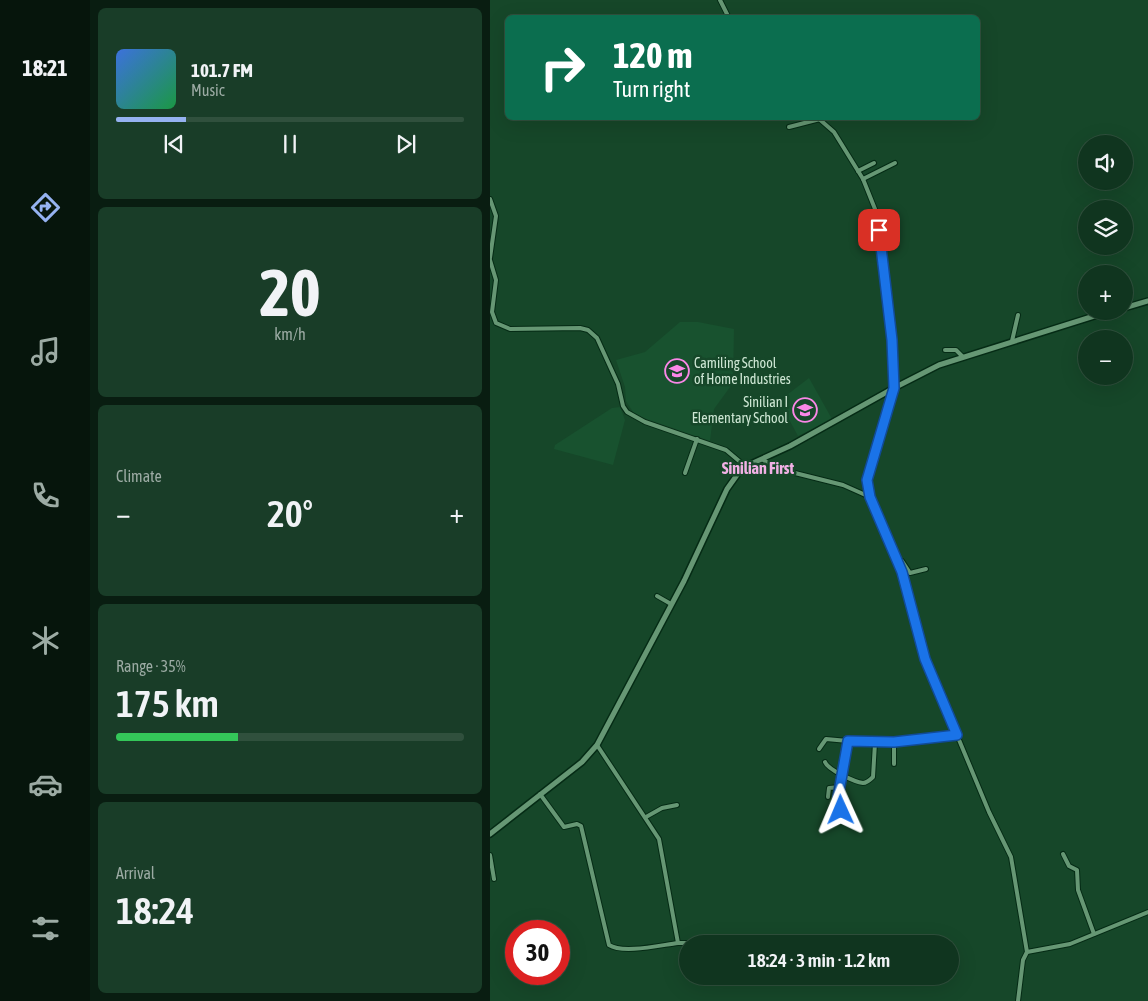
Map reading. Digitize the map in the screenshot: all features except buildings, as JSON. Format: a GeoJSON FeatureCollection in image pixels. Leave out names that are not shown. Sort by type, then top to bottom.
{"type":"FeatureCollection","features":[{"type":"Feature","properties":{"kind":"street"},"geometry":{"type":"LineString","coordinates":[[720,0],[728,15]]}},
{"type":"Feature","properties":{"kind":"street"},"geometry":{"type":"LineString","coordinates":[[789,127],[812,120]]}},
{"type":"Feature","properties":{"kind":"street"},"geometry":{"type":"LineString","coordinates":[[821,120],[834,132],[863,179],[877,214],[892,340],[894,388],[867,475],[870,497],[897,560],[920,645],[989,812],[1011,857],[1026,952],[1023,960],[1018,1001]]}},
{"type":"Feature","properties":{"kind":"street"},"geometry":{"type":"LineString","coordinates":[[858,171],[874,163]]}},
{"type":"Feature","properties":{"kind":"street"},"geometry":{"type":"LineString","coordinates":[[863,179],[895,163]]}},
{"type":"Feature","properties":{"kind":"street"},"geometry":{"type":"LineString","coordinates":[[490,199],[496,216],[490,259],[496,280],[492,312],[496,322],[510,329],[580,328],[588,330],[597,338],[609,362],[626,412],[646,422],[726,450],[745,466]]}},
{"type":"Feature","properties":{"kind":"street"},"geometry":{"type":"LineString","coordinates":[[1133,305],[1148,301]]}},
{"type":"Feature","properties":{"kind":"street"},"geometry":{"type":"LineString","coordinates":[[1012,341],[1018,316]]}},
{"type":"Feature","properties":{"kind":"street"},"geometry":{"type":"LineString","coordinates":[[490,834],[582,762],[597,745],[671,604],[727,489],[745,466],[790,446],[939,365],[1081,320]]}},
{"type":"Feature","properties":{"kind":"street"},"geometry":{"type":"LineString","coordinates":[[945,350],[956,350],[963,357]]}},
{"type":"Feature","properties":{"kind":"street"},"geometry":{"type":"LineString","coordinates":[[685,473],[697,439]]}},
{"type":"Feature","properties":{"kind":"street"},"geometry":{"type":"LineString","coordinates":[[762,459],[775,468],[844,485],[870,497]]}},
{"type":"Feature","properties":{"kind":"street"},"geometry":{"type":"LineString","coordinates":[[897,560],[902,561],[910,573],[926,569]]}},
{"type":"Feature","properties":{"kind":"street"},"geometry":{"type":"LineString","coordinates":[[657,596],[671,604]]}},
{"type":"Feature","properties":{"kind":"street"},"geometry":{"type":"LineString","coordinates":[[819,748],[826,740],[875,743],[957,735]]}},
{"type":"Feature","properties":{"kind":"street"},"geometry":{"type":"LineString","coordinates":[[841,810],[838,800],[848,741]]}},
{"type":"Feature","properties":{"kind":"street"},"geometry":{"type":"LineString","coordinates":[[894,742],[894,764]]}},
{"type":"Feature","properties":{"kind":"street"},"geometry":{"type":"LineString","coordinates":[[825,762],[831,771],[862,783],[872,779],[875,743]]}},
{"type":"Feature","properties":{"kind":"street"},"geometry":{"type":"LineString","coordinates":[[540,794],[564,827],[577,824],[581,826],[609,945],[612,947],[632,948],[678,943],[660,842],[646,817],[597,745]]}},
{"type":"Feature","properties":{"kind":"street"},"geometry":{"type":"LineString","coordinates":[[828,797],[829,788],[840,787]]}},
{"type":"Feature","properties":{"kind":"street"},"geometry":{"type":"LineString","coordinates":[[646,817],[662,808],[677,805]]}},
{"type":"Feature","properties":{"kind":"street"},"geometry":{"type":"LineString","coordinates":[[1063,854],[1069,866],[1077,870],[1078,890],[1094,934]]}},
{"type":"Feature","properties":{"kind":"street"},"geometry":{"type":"LineString","coordinates":[[490,855],[494,880]]}},
{"type":"Feature","properties":{"kind":"street"},"geometry":{"type":"LineString","coordinates":[[1026,952],[1064,946],[1148,912]]}},
{"type":"Feature","properties":{"kind":"shaded area","name":"Camiling School of Home Industries"},"geometry":{"type":"Polygon","coordinates":[[[680,322],[698,322],[734,329],[733,383],[714,409],[710,441],[635,415],[626,401],[625,387],[616,360],[645,352],[680,322]]]}},
{"type":"Feature","properties":{"kind":"shaded area","name":"Sinilian I Elementary School"},"geometry":{"type":"Polygon","coordinates":[[[809,378],[832,419],[798,436],[779,401],[809,378]]]}},
{"type":"Feature","properties":{"kind":"shaded area"},"geometry":{"type":"Polygon","coordinates":[[[620,407],[625,420],[613,465],[554,449],[555,445],[612,408],[620,407]]]}},
{"type":"Feature","properties":{"kind":"place","name":"Camiling School of Home Industries"},"geometry":{"type":"Point","coordinates":[677,371]}},
{"type":"Feature","properties":{"kind":"place","name":"Sinilian I Elementary School"},"geometry":{"type":"Point","coordinates":[805,410]}},
{"type":"Feature","properties":{"kind":"district","name":"Sinilian First"},"geometry":{"type":"Point","coordinates":[758,468]}},
{"type":"Feature","properties":{"kind":"route"},"geometry":{"type":"LineString","coordinates":[[841,810],[838,797],[848,741],[894,742],[957,735],[925,659],[902,572],[870,497],[867,480],[894,388],[892,340],[879,230]]}}]}
